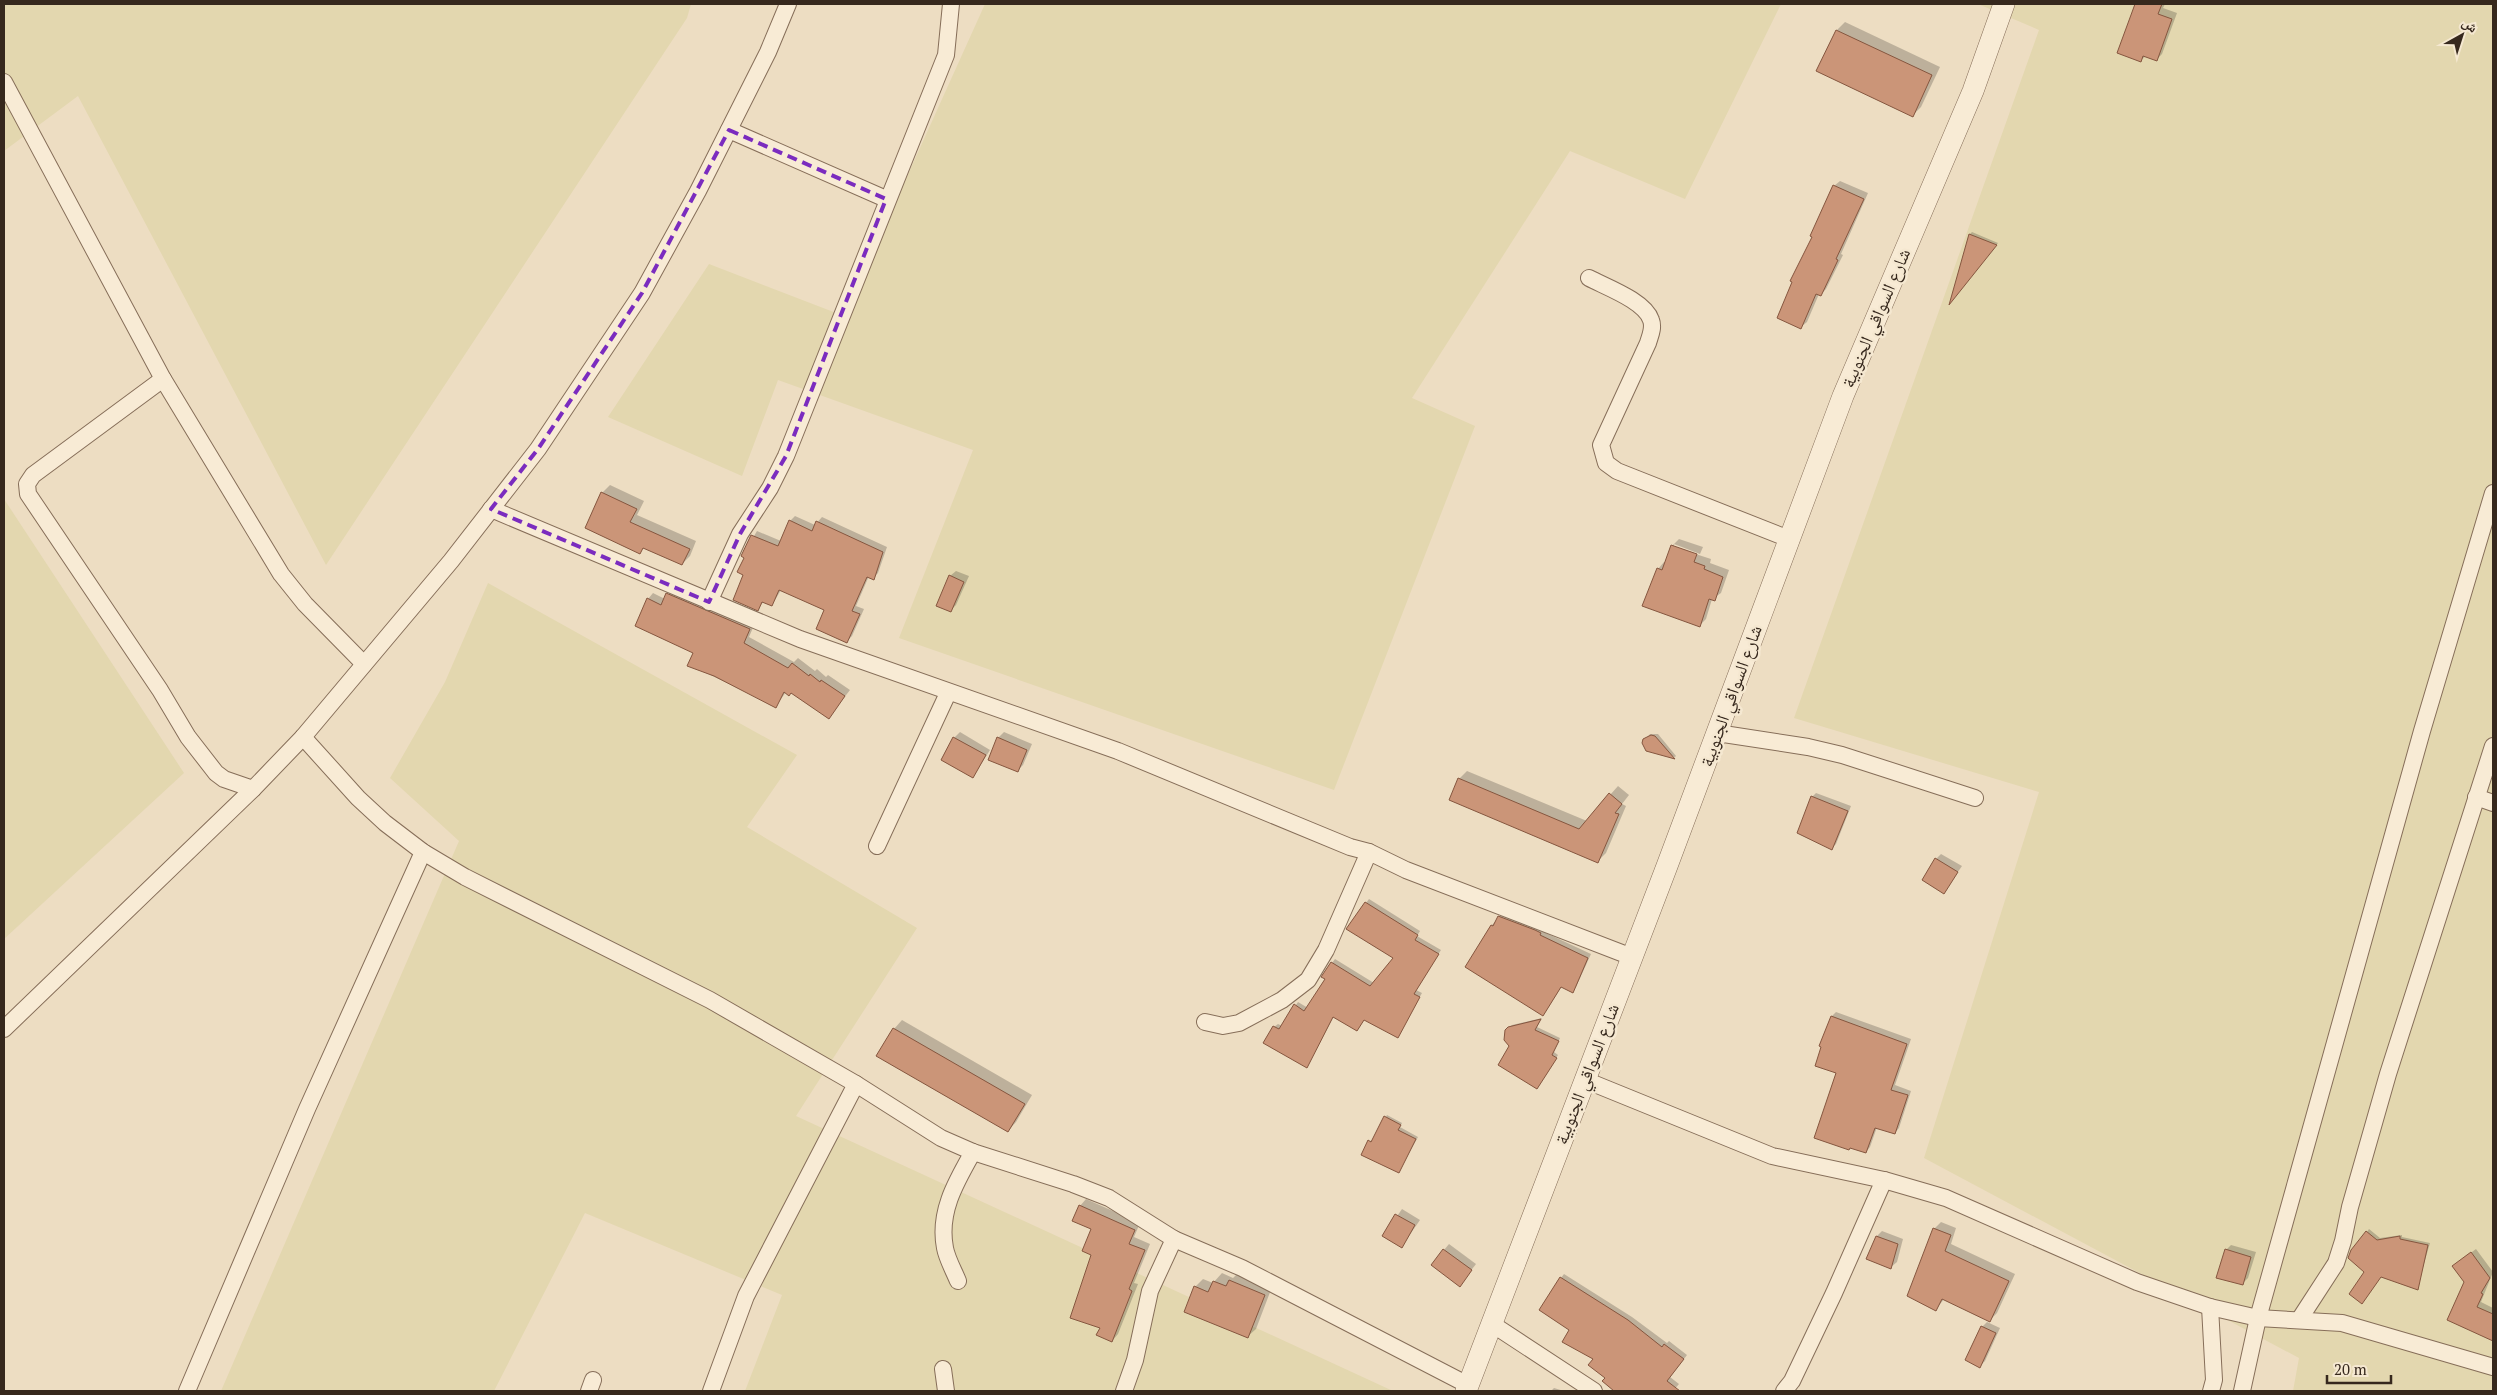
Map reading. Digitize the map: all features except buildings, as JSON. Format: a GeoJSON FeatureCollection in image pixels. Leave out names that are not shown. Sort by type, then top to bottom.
{"type":"FeatureCollection","features":[{"type":"Feature","properties":{"kind":"street"},"geometry":{"type":"LineString","coordinates":[[4,1029],[253,789],[303,737],[491,509],[538,449],[642,293],[729,130],[768,52],[788,4]]}},
{"type":"Feature","properties":{"kind":"street"},"geometry":{"type":"LineString","coordinates":[[709,602],[740,534],[770,488],[786,456],[886,199],[946,55],[951,4]]}},
{"type":"Feature","properties":{"kind":"street","name":"شارع السواقي الجنوبية"},"geometry":{"type":"LineString","coordinates":[[1467,1388],[1717,733],[1843,396],[1973,91],[2004,4]]}},
{"type":"Feature","properties":{"kind":"street"},"geometry":{"type":"LineString","coordinates":[[4,82],[162,379],[281,574],[305,604],[364,664]]}},
{"type":"Feature","properties":{"kind":"street"},"geometry":{"type":"LineString","coordinates":[[729,130],[886,199]]}},
{"type":"Feature","properties":{"kind":"street"},"geometry":{"type":"LineString","coordinates":[[1589,278],[1632,300],[1648,313],[1652,321],[1652,332],[1648,343],[1601,445],[1606,463],[1617,471],[1789,540]]}},
{"type":"Feature","properties":{"kind":"street"},"geometry":{"type":"LineString","coordinates":[[162,379],[34,475],[27,484],[28,494],[160,690],[188,737],[210,766],[224,779],[253,789]]}},
{"type":"Feature","properties":{"kind":"street"},"geometry":{"type":"LineString","coordinates":[[2242,1391],[2258,1318],[2419,741],[2493,493]]}},
{"type":"Feature","properties":{"kind":"street"},"geometry":{"type":"LineString","coordinates":[[491,509],[800,639],[948,693],[1118,751],[1350,847],[1369,852],[1406,870],[1632,957]]}},
{"type":"Feature","properties":{"kind":"street"},"geometry":{"type":"LineString","coordinates":[[877,846],[948,693]]}},
{"type":"Feature","properties":{"kind":"street"},"geometry":{"type":"LineString","coordinates":[[1717,733],[1808,747],[1842,755],[1975,798]]}},
{"type":"Feature","properties":{"kind":"street"},"geometry":{"type":"LineString","coordinates":[[303,737],[358,798],[423,852],[465,877],[710,1000],[856,1084],[941,1138],[973,1152],[1073,1184],[1109,1198],[1174,1239],[1242,1268],[1467,1388]]}},
{"type":"Feature","properties":{"kind":"street"},"geometry":{"type":"LineString","coordinates":[[2299,1320],[2336,1263],[2388,1074],[2493,746]]}},
{"type":"Feature","properties":{"kind":"street"},"geometry":{"type":"LineString","coordinates":[[2476,797],[2493,803]]}},
{"type":"Feature","properties":{"kind":"street"},"geometry":{"type":"LineString","coordinates":[[187,1391],[307,1109],[423,852]]}},
{"type":"Feature","properties":{"kind":"street"},"geometry":{"type":"LineString","coordinates":[[1205,1022],[1223,1026],[1239,1023],[1282,1000],[1308,980],[1326,950],[1369,852]]}},
{"type":"Feature","properties":{"kind":"street"},"geometry":{"type":"LineString","coordinates":[[1585,1080],[1772,1156],[1884,1180],[1946,1198],[2137,1282],[2210,1307],[2258,1318],[2342,1323],[2493,1367]]}},
{"type":"Feature","properties":{"kind":"street"},"geometry":{"type":"LineString","coordinates":[[711,1391],[746,1296],[856,1084]]}},
{"type":"Feature","properties":{"kind":"street"},"geometry":{"type":"LineString","coordinates":[[958,1281],[945,1249],[943,1226],[952,1189],[973,1152]]}},
{"type":"Feature","properties":{"kind":"street"},"geometry":{"type":"LineString","coordinates":[[1784,1391],[1792,1381],[1834,1293],[1884,1180]]}},
{"type":"Feature","properties":{"kind":"street"},"geometry":{"type":"LineString","coordinates":[[1124,1391],[1135,1360],[1150,1291],[1174,1239]]}},
{"type":"Feature","properties":{"kind":"street"},"geometry":{"type":"LineString","coordinates":[[2210,1307],[2214,1380],[2211,1391]]}},
{"type":"Feature","properties":{"kind":"street"},"geometry":{"type":"LineString","coordinates":[[1492,1324],[1594,1391]]}},
{"type":"Feature","properties":{"kind":"street"},"geometry":{"type":"LineString","coordinates":[[942,1369],[946,1391]]}},
{"type":"Feature","properties":{"kind":"highlighted area"},"geometry":{"type":"Polygon","coordinates":[[[729,130],[886,199],[786,456],[740,534],[709,602],[491,509],[538,449],[642,293],[729,130]]]}},
{"type":"Feature","properties":{"kind":"shaded area"},"geometry":{"type":"Polygon","coordinates":[[[4,4],[691,4],[687,18],[326,565],[78,96],[4,151],[4,4]]]}},
{"type":"Feature","properties":{"kind":"shaded area"},"geometry":{"type":"Polygon","coordinates":[[[985,4],[1781,4],[1685,199],[1570,151],[1412,398],[1475,426],[1334,790],[899,638],[973,450],[778,380],[742,476],[608,417],[709,264],[844,316],[985,4]]]}},
{"type":"Feature","properties":{"kind":"shaded area"},"geometry":{"type":"Polygon","coordinates":[[[1978,4],[2493,4],[2493,1391],[2293,1391],[2299,1358],[1924,1158],[2039,792],[1794,718],[2039,30],[1978,4]]]}},
{"type":"Feature","properties":{"kind":"shaded area"},"geometry":{"type":"Polygon","coordinates":[[[4,499],[184,773],[4,939],[4,499]]]}},
{"type":"Feature","properties":{"kind":"shaded area"},"geometry":{"type":"Polygon","coordinates":[[[488,583],[797,755],[747,827],[917,928],[796,1116],[1393,1391],[745,1391],[782,1295],[585,1213],[494,1391],[221,1391],[459,841],[390,778],[445,682],[488,583]]]}}]}
